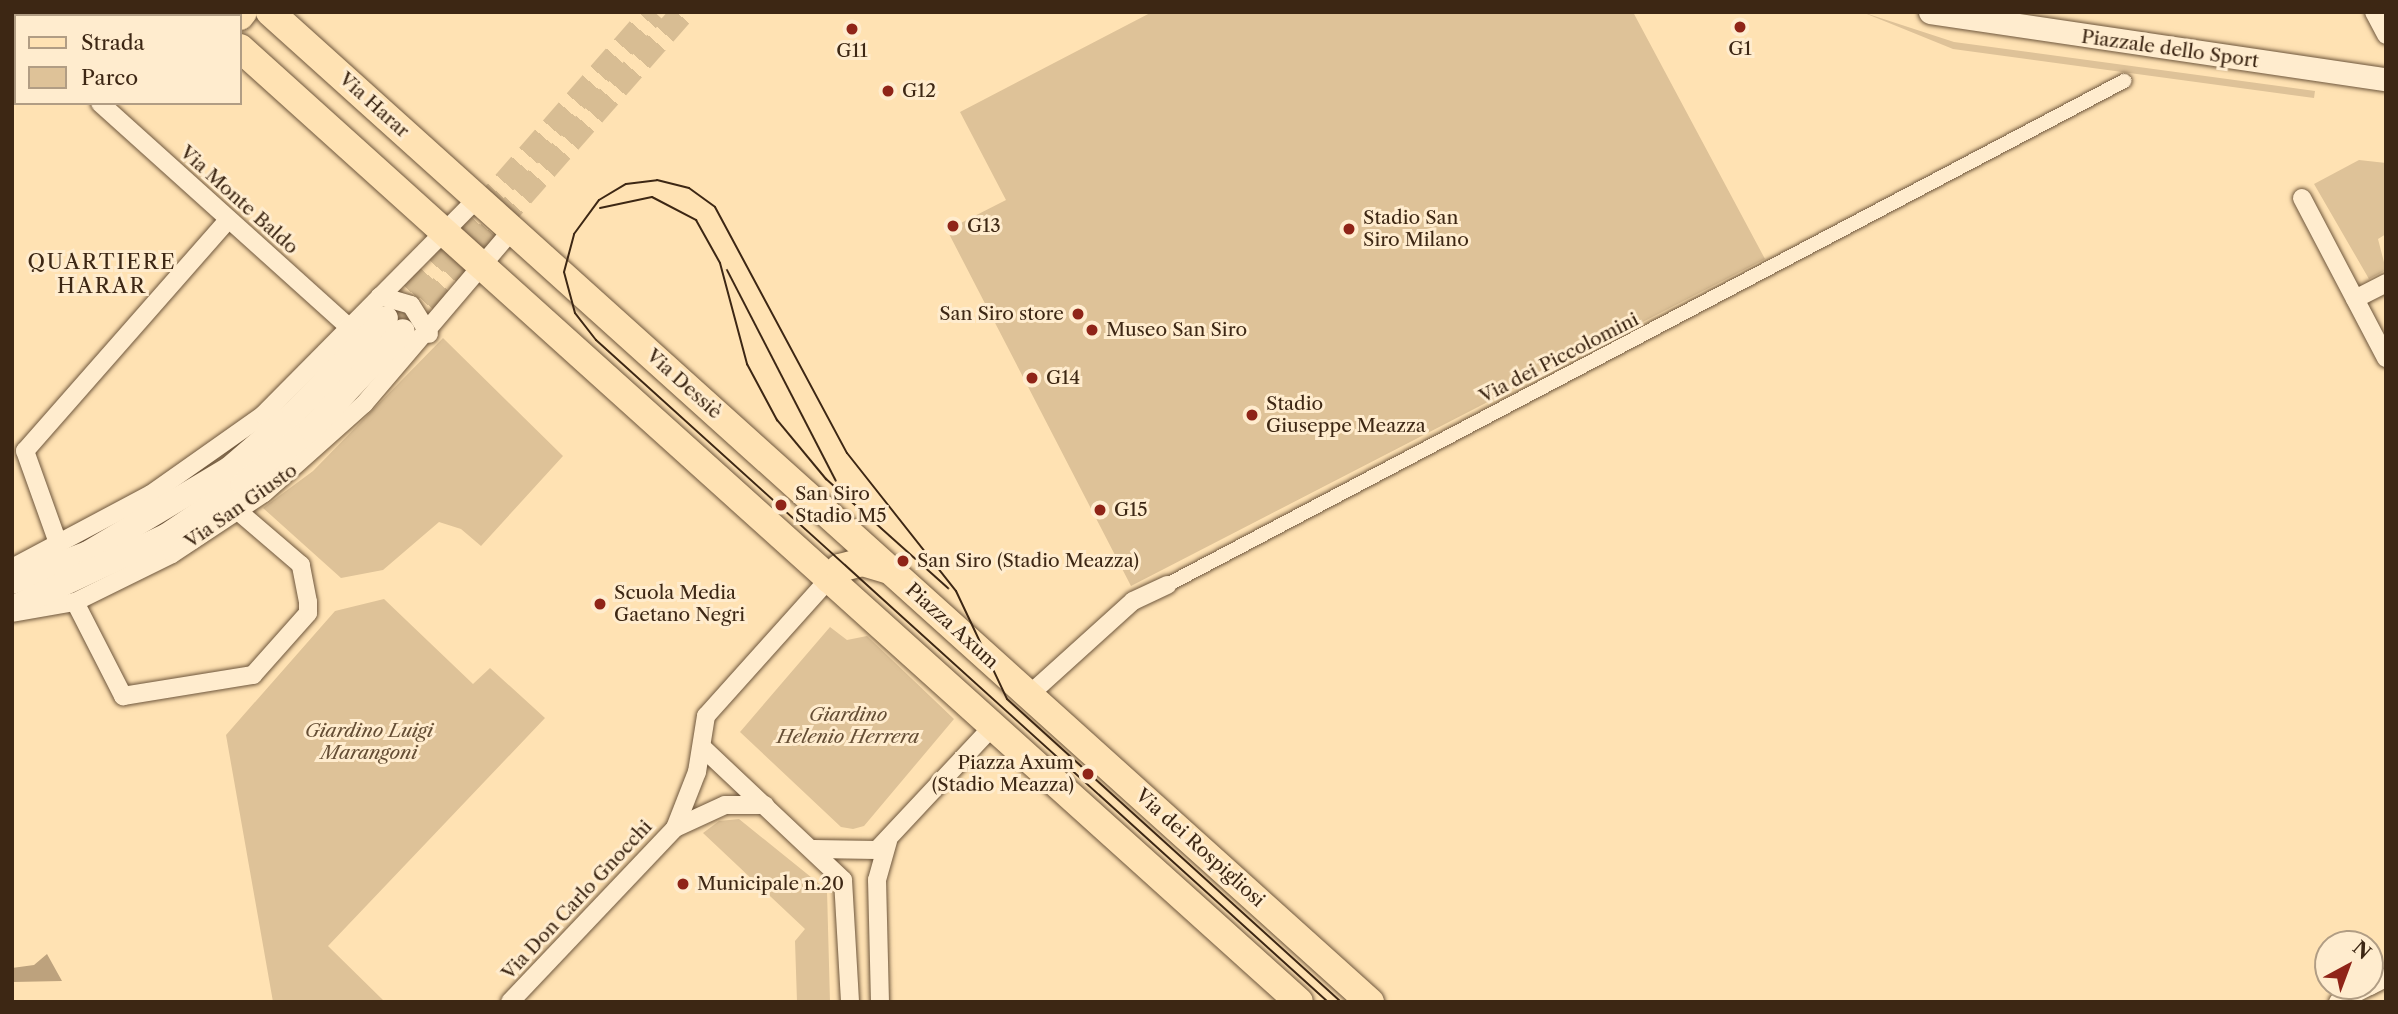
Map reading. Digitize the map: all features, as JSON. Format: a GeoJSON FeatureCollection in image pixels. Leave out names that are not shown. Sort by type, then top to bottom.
{"type":"FeatureCollection","features":[{"type":"Feature","properties":{"kind":"main road","name":"Via Harar"},"geometry":{"type":"LineString","coordinates":[[270,12],[477,199]]}},
{"type":"Feature","properties":{"kind":"main road"},"geometry":{"type":"LineString","coordinates":[[242,50],[1299,1002]]}},
{"type":"Feature","properties":{"kind":"main road","name":"Via Dessiè"},"geometry":{"type":"LineString","coordinates":[[477,199],[890,570]]}},
{"type":"Feature","properties":{"kind":"main road","name":"Via San Giusto"},"geometry":{"type":"LineString","coordinates":[[12,582],[88,553],[229,469],[294,413],[390,315]]}},
{"type":"Feature","properties":{"kind":"main road","name":"Via San Giusto"},"geometry":{"type":"LineString","coordinates":[[12,610],[166,536],[243,484],[311,429],[390,315]]}},
{"type":"Feature","properties":{"kind":"main road","name":"Piazza Axum"},"geometry":{"type":"LineString","coordinates":[[830,579],[840,568],[863,562],[890,570],[1029,695]]}},
{"type":"Feature","properties":{"kind":"main road"},"geometry":{"type":"LineString","coordinates":[[993,726],[1029,695]]}},
{"type":"Feature","properties":{"kind":"main road","name":"Via dei Rospigliosi"},"geometry":{"type":"LineString","coordinates":[[1029,695],[1370,1002]]}},
{"type":"Feature","properties":{"kind":"street","name":"Piazzale dello Sport"},"geometry":{"type":"LineString","coordinates":[[1930,12],[2386,79]]}},
{"type":"Feature","properties":{"kind":"street"},"geometry":{"type":"LineString","coordinates":[[2374,12],[2386,35]]}},
{"type":"Feature","properties":{"kind":"street","name":"Via dei Piccolomini"},"geometry":{"type":"LineString","coordinates":[[1029,695],[1133,601],[2124,81]]}},
{"type":"Feature","properties":{"kind":"street","name":"Via Monte Baldo"},"geometry":{"type":"LineString","coordinates":[[102,105],[349,328]]}},
{"type":"Feature","properties":{"kind":"street"},"geometry":{"type":"LineString","coordinates":[[2302,198],[2386,358]]}},
{"type":"Feature","properties":{"kind":"street","name":"Via San Giusto"},"geometry":{"type":"LineString","coordinates":[[12,568],[205,459],[291,391],[349,328],[390,315],[446,234],[477,199]]}},
{"type":"Feature","properties":{"kind":"street"},"geometry":{"type":"LineString","coordinates":[[58,544],[25,451],[228,220]]}},
{"type":"Feature","properties":{"kind":"street","name":"Via San Giusto"},"geometry":{"type":"LineString","coordinates":[[12,610],[75,603],[172,554],[238,511],[319,449],[429,334],[512,230]]}},
{"type":"Feature","properties":{"kind":"street"},"geometry":{"type":"LineString","coordinates":[[2356,299],[2386,283]]}},
{"type":"Feature","properties":{"kind":"street"},"geometry":{"type":"LineString","coordinates":[[390,315],[411,305],[429,334]]}},
{"type":"Feature","properties":{"kind":"street"},"geometry":{"type":"LineString","coordinates":[[75,603],[123,696],[253,675],[308,612],[308,602],[301,565],[238,511]]}},
{"type":"Feature","properties":{"kind":"street","name":"Piazza Axum"},"geometry":{"type":"LineString","coordinates":[[675,828],[702,747],[706,716],[830,579]]}},
{"type":"Feature","properties":{"kind":"street"},"geometry":{"type":"LineString","coordinates":[[814,849],[867,854],[888,841],[993,726]]}},
{"type":"Feature","properties":{"kind":"street"},"geometry":{"type":"LineString","coordinates":[[702,747],[814,849],[847,888],[850,1002]]}},
{"type":"Feature","properties":{"kind":"street"},"geometry":{"type":"LineString","coordinates":[[675,828],[725,804],[765,805]]}},
{"type":"Feature","properties":{"kind":"street","name":"Via Don Carlo Gnocchi"},"geometry":{"type":"LineString","coordinates":[[510,1002],[675,828]]}},
{"type":"Feature","properties":{"kind":"street"},"geometry":{"type":"LineString","coordinates":[[880,1002],[877,880],[888,841]]}},
{"type":"Feature","properties":{"kind":"green space","name":"Stadio Giuseppe Meazza"},"geometry":{"type":"Polygon","coordinates":[[[1152,12],[1633,12],[1765,259],[1131,586],[947,230],[1006,200],[960,112],[1152,12]]]}},
{"type":"Feature","properties":{"kind":"green space"},"geometry":{"type":"Polygon","coordinates":[[[1862,12],[1954,42],[2315,91],[2314,98],[1953,49],[1862,12]]]}},
{"type":"Feature","properties":{"kind":"green space"},"geometry":{"type":"Polygon","coordinates":[[[2359,160],[2386,163],[2386,234],[2378,239],[2386,270],[2369,279],[2314,184],[2359,160]]]}},
{"type":"Feature","properties":{"kind":"green space"},"geometry":{"type":"Polygon","coordinates":[[[443,338],[563,456],[481,546],[461,529],[439,522],[383,570],[341,578],[263,508],[313,471],[443,338]]]}},
{"type":"Feature","properties":{"kind":"green space","name":"Giardino Luigi Marangoni"},"geometry":{"type":"Polygon","coordinates":[[[384,599],[473,684],[490,668],[545,718],[328,946],[385,1002],[273,1002],[226,735],[335,611],[384,599]]]}},
{"type":"Feature","properties":{"kind":"green space","name":"Giardino Helenio Herrera"},"geometry":{"type":"Polygon","coordinates":[[[830,627],[847,640],[867,636],[954,719],[864,826],[853,829],[841,827],[740,732],[830,627]]]}},
{"type":"Feature","properties":{"kind":"green space"},"geometry":{"type":"Polygon","coordinates":[[[739,819],[827,890],[830,1002],[797,1002],[795,941],[805,929],[703,833],[719,821],[739,819]]]}},
{"type":"Feature","properties":{"kind":"shaded area"},"geometry":{"type":"Polygon","coordinates":[[[47,954],[62,981],[13,982],[12,968],[34,965],[47,954]]]}},
{"type":"Feature","properties":{"kind":"tunnel"},"geometry":{"type":"LineString","coordinates":[[386,318],[654,12]]}},
{"type":"Feature","properties":{"kind":"tunnel"},"geometry":{"type":"LineString","coordinates":[[403,331],[683,12]]}},
{"type":"Feature","properties":{"kind":"tram line"},"geometry":{"type":"LineString","coordinates":[[1328,1002],[596,340],[575,313],[564,272],[574,234],[599,200],[626,184],[657,180],[689,188],[715,207],[847,453],[956,591],[1007,699],[1341,1002]]}},
{"type":"Feature","properties":{"kind":"tram line"},"geometry":{"type":"LineString","coordinates":[[600,208],[652,197],[696,220],[720,263],[747,364],[777,420],[826,479],[948,588]]}},
{"type":"Feature","properties":{"kind":"tram line"},"geometry":{"type":"LineString","coordinates":[[727,270],[836,481]]}},
{"type":"Feature","properties":{"kind":"place","name":"G1"},"geometry":{"type":"Point","coordinates":[1740,27]}},
{"type":"Feature","properties":{"kind":"place","name":"G11"},"geometry":{"type":"Point","coordinates":[852,29]}},
{"type":"Feature","properties":{"kind":"place","name":"G12"},"geometry":{"type":"Point","coordinates":[888,91]}},
{"type":"Feature","properties":{"kind":"place","name":"G13"},"geometry":{"type":"Point","coordinates":[953,226]}},
{"type":"Feature","properties":{"kind":"place","name":"Stadio San Siro Milano"},"geometry":{"type":"Point","coordinates":[1349,229]}},
{"type":"Feature","properties":{"kind":"place","name":"San Siro store"},"geometry":{"type":"Point","coordinates":[1078,314]}},
{"type":"Feature","properties":{"kind":"place","name":"Museo San Siro"},"geometry":{"type":"Point","coordinates":[1092,330]}},
{"type":"Feature","properties":{"kind":"place","name":"G14"},"geometry":{"type":"Point","coordinates":[1032,378]}},
{"type":"Feature","properties":{"kind":"place","name":"Stadio Giuseppe Meazza"},"geometry":{"type":"Point","coordinates":[1252,415]}},
{"type":"Feature","properties":{"kind":"place","name":"San Siro Stadio M5"},"geometry":{"type":"Point","coordinates":[781,505]}},
{"type":"Feature","properties":{"kind":"place","name":"G15"},"geometry":{"type":"Point","coordinates":[1100,510]}},
{"type":"Feature","properties":{"kind":"place","name":"San Siro (Stadio Meazza)"},"geometry":{"type":"Point","coordinates":[903,561]}},
{"type":"Feature","properties":{"kind":"place","name":"Scuola Media Gaetano Negri"},"geometry":{"type":"Point","coordinates":[600,604]}},
{"type":"Feature","properties":{"kind":"place","name":"Piazza Axum (Stadio Meazza)"},"geometry":{"type":"Point","coordinates":[1088,774]}},
{"type":"Feature","properties":{"kind":"place","name":"Municipale n.20"},"geometry":{"type":"Point","coordinates":[683,884]}},
{"type":"Feature","properties":{"kind":"district","name":"QUARTIERE HARAR"},"geometry":{"type":"Point","coordinates":[102,274]}}]}
